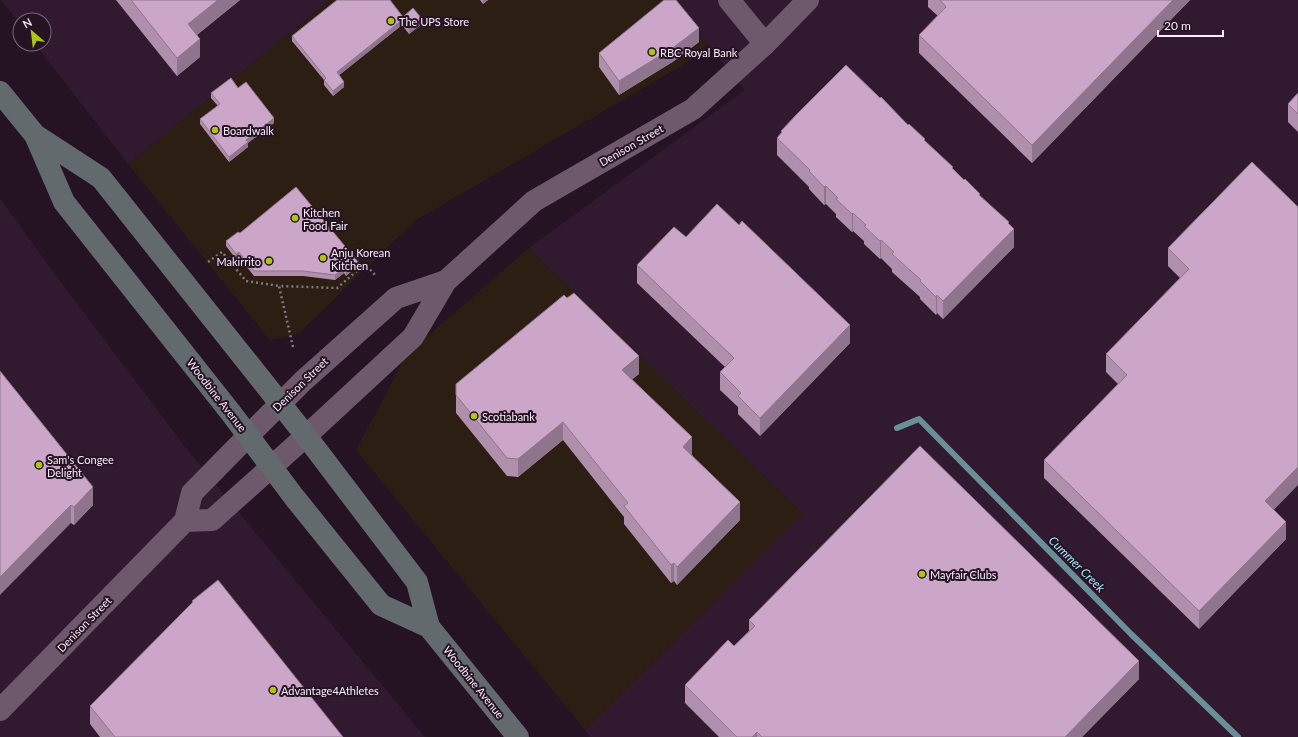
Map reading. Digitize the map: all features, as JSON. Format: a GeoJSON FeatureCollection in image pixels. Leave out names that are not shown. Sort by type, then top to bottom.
{"type":"FeatureCollection","features":[{"type":"Feature","properties":{"kind":"main road","name":"Woodbine Avenue"},"geometry":{"type":"LineString","coordinates":[[0,92],[35,136],[64,202],[248,436],[294,497],[381,605],[429,627]]}},
{"type":"Feature","properties":{"kind":"main road","name":"Woodbine Avenue"},"geometry":{"type":"LineString","coordinates":[[35,136],[101,178],[306,436],[417,582],[429,627],[518,737]]}},
{"type":"Feature","properties":{"kind":"street"},"geometry":{"type":"LineString","coordinates":[[729,0],[765,44]]}},
{"type":"Feature","properties":{"kind":"street","name":"Denison Street"},"geometry":{"type":"LineString","coordinates":[[185,521],[212,520],[414,337],[446,281],[534,200],[694,109],[765,44],[808,0]]}},
{"type":"Feature","properties":{"kind":"street","name":"Denison Street"},"geometry":{"type":"LineString","coordinates":[[0,710],[185,521],[192,493],[303,380],[396,298],[446,281]]}},
{"type":"Feature","properties":{"kind":"path"},"geometry":{"type":"LineString","coordinates":[[208,262],[222,252],[246,281],[279,286],[337,288],[365,264],[376,276]]}},
{"type":"Feature","properties":{"kind":"path"},"geometry":{"type":"LineString","coordinates":[[279,286],[293,347]]}},
{"type":"Feature","properties":{"kind":"shaded area"},"geometry":{"type":"Polygon","coordinates":[[[1,0],[330,0],[128,164],[41,52],[52,52],[52,12],[12,12],[12,14],[1,0]]]}},
{"type":"Feature","properties":{"kind":"shaded area"},"geometry":{"type":"Polygon","coordinates":[[[330,0],[671,0],[708,45],[683,65],[416,220],[298,334],[270,340],[128,164],[330,0]]]}},
{"type":"Feature","properties":{"kind":"shaded area"},"geometry":{"type":"Polygon","coordinates":[[[671,0],[1298,0],[1298,737],[590,737],[585,730],[803,514],[529,248],[745,90],[671,0]]]}},
{"type":"Feature","properties":{"kind":"shaded area"},"geometry":{"type":"Polygon","coordinates":[[[0,198],[51,269],[189,452],[425,737],[0,737],[0,198]]]}},
{"type":"Feature","properties":{"kind":"shaded area"},"geometry":{"type":"Polygon","coordinates":[[[529,248],[803,514],[585,730],[356,450],[407,354],[529,248]]]}},
{"type":"Feature","properties":{"kind":"building"},"geometry":{"type":"Polygon","coordinates":[[[131,0],[218,0],[188,24],[200,39],[177,58],[131,0]]]}},
{"type":"Feature","properties":{"kind":"building"},"geometry":{"type":"Polygon","coordinates":[[[337,0],[390,0],[403,17],[413,8],[422,19],[409,29],[402,20],[337,72],[344,82],[333,91],[324,80],[326,78],[292,36],[337,0]]]}},
{"type":"Feature","properties":{"kind":"building","name":"RBC Royal Bank"},"geometry":{"type":"Polygon","coordinates":[[[664,0],[676,0],[699,28],[674,47],[619,81],[599,53],[664,0]]]}},
{"type":"Feature","properties":{"kind":"building"},"geometry":{"type":"Polygon","coordinates":[[[940,0],[1173,0],[1032,145],[919,35],[946,7],[940,0]]]}},
{"type":"Feature","properties":{"kind":"building"},"geometry":{"type":"Polygon","coordinates":[[[846,65],[880,98],[881,97],[908,125],[909,124],[925,139],[924,140],[980,194],[979,195],[1009,222],[1008,223],[1014,229],[943,301],[937,295],[936,297],[920,281],[921,280],[892,254],[894,252],[881,240],[880,241],[864,226],[866,225],[836,199],[838,198],[826,186],[824,187],[809,171],[810,170],[777,138],[782,132],[781,131],[797,114],[846,65]]]}},
{"type":"Feature","properties":{"kind":"building"},"geometry":{"type":"Polygon","coordinates":[[[231,78],[238,88],[246,82],[274,118],[246,140],[248,142],[229,157],[200,119],[220,104],[211,93],[231,78]]]}},
{"type":"Feature","properties":{"kind":"building"},"geometry":{"type":"Polygon","coordinates":[[[1298,93],[1298,114],[1288,104],[1298,93]]]}},
{"type":"Feature","properties":{"kind":"building"},"geometry":{"type":"Polygon","coordinates":[[[1252,162],[1298,207],[1298,467],[1265,501],[1286,522],[1199,611],[1044,460],[1127,375],[1106,354],[1189,269],[1168,248],[1252,162]]]}},
{"type":"Feature","properties":{"kind":"building"},"geometry":{"type":"Polygon","coordinates":[[[296,187],[358,262],[346,271],[344,268],[335,275],[303,271],[254,271],[239,252],[236,254],[226,241],[238,232],[240,233],[296,187]]]}},
{"type":"Feature","properties":{"kind":"building"},"geometry":{"type":"Polygon","coordinates":[[[717,204],[739,225],[742,221],[850,325],[760,418],[738,396],[741,393],[720,372],[734,358],[637,265],[674,227],[686,237],[717,204]]]}},
{"type":"Feature","properties":{"kind":"building"},"geometry":{"type":"Polygon","coordinates":[[[574,293],[639,356],[622,370],[692,437],[683,447],[740,502],[677,567],[674,563],[671,565],[624,506],[628,503],[563,422],[518,459],[507,458],[456,395],[456,384],[564,295],[567,298],[574,293]]]}},
{"type":"Feature","properties":{"kind":"building"},"geometry":{"type":"Polygon","coordinates":[[[0,371],[93,487],[74,507],[71,505],[0,577],[0,371]]]}},
{"type":"Feature","properties":{"kind":"building","name":"Mayfair Clubs"},"geometry":{"type":"Polygon","coordinates":[[[920,446],[1139,661],[1065,737],[762,737],[757,732],[752,737],[737,737],[685,685],[728,640],[734,646],[755,626],[749,620],[920,446]]]}},
{"type":"Feature","properties":{"kind":"building"},"geometry":{"type":"Polygon","coordinates":[[[218,580],[343,737],[115,737],[90,706],[193,602],[192,601],[218,580]]]}},
{"type":"Feature","properties":{"kind":"waterway","name":"Cummer Creek"},"geometry":{"type":"LineString","coordinates":[[897,428],[919,419],[1131,634],[1238,737]]}},
{"type":"Feature","properties":{"kind":"place","name":"The UPS Store"},"geometry":{"type":"Point","coordinates":[391,21]}},
{"type":"Feature","properties":{"kind":"place","name":"RBC Royal Bank"},"geometry":{"type":"Point","coordinates":[652,52]}},
{"type":"Feature","properties":{"kind":"place","name":"Boardwalk"},"geometry":{"type":"Point","coordinates":[215,130]}},
{"type":"Feature","properties":{"kind":"place","name":"Kitchen Food Fair"},"geometry":{"type":"Point","coordinates":[295,218]}},
{"type":"Feature","properties":{"kind":"place","name":"Anju Korean Kitchen"},"geometry":{"type":"Point","coordinates":[323,258]}},
{"type":"Feature","properties":{"kind":"place","name":"Makirrito"},"geometry":{"type":"Point","coordinates":[269,261]}},
{"type":"Feature","properties":{"kind":"place","name":"Scotiabank"},"geometry":{"type":"Point","coordinates":[474,416]}},
{"type":"Feature","properties":{"kind":"place","name":"Sam's Congee Delight"},"geometry":{"type":"Point","coordinates":[39,465]}},
{"type":"Feature","properties":{"kind":"place","name":"Mayfair Clubs"},"geometry":{"type":"Point","coordinates":[922,574]}},
{"type":"Feature","properties":{"kind":"place","name":"Advantage4Athletes"},"geometry":{"type":"Point","coordinates":[273,690]}}]}
